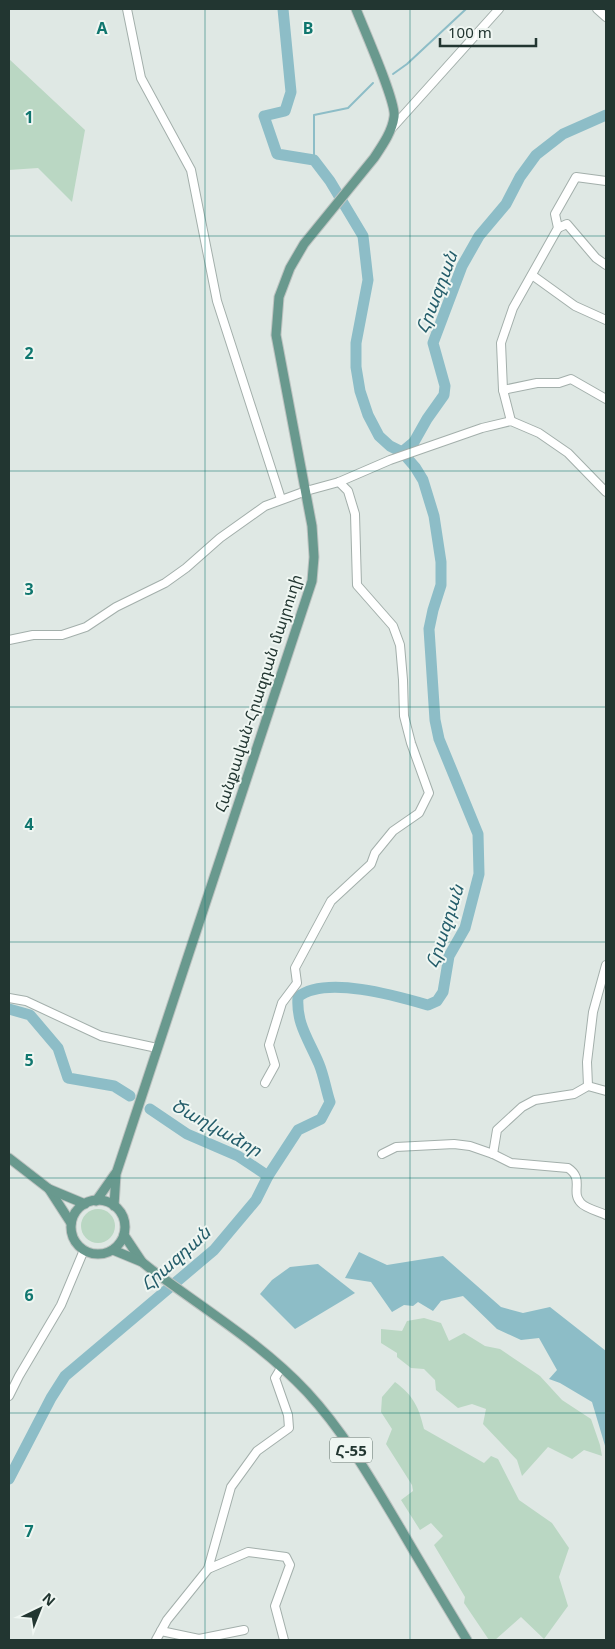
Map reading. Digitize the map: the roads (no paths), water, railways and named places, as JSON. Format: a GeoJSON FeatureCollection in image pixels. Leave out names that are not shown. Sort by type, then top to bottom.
{"type":"FeatureCollection","features":[{"type":"Feature","properties":{"kind":"main road","name":"Հանքավան-Հրազդան մայրուղի"},"geometry":{"type":"LineString","coordinates":[[114,1206],[116,1174],[312,581],[314,557],[312,526],[276,335],[280,297],[290,268],[304,244],[383,144],[395,116],[391,98],[356,9]]}},
{"type":"Feature","properties":{"kind":"main road"},"geometry":{"type":"LineString","coordinates":[[9,1158],[49,1189],[85,1204]]}},
{"type":"Feature","properties":{"kind":"main road","name":"Հանքավան-Հրազդան մայրուղի"},"geometry":{"type":"LineString","coordinates":[[96,1201],[116,1174]]}},
{"type":"Feature","properties":{"kind":"main road"},"geometry":{"type":"LineString","coordinates":[[49,1189],[71,1223],[73,1238],[84,1250]]}},
{"type":"Feature","properties":{"kind":"main road"},"geometry":{"type":"LineString","coordinates":[[71,1223],[74,1215],[85,1204],[102,1201],[114,1206]]}},
{"type":"Feature","properties":{"kind":"main road","name":"Հ-55"},"geometry":{"type":"LineString","coordinates":[[114,1206],[124,1221],[124,1235],[142,1262]]}},
{"type":"Feature","properties":{"kind":"main road"},"geometry":{"type":"LineString","coordinates":[[113,1250],[118,1246],[124,1235]]}},
{"type":"Feature","properties":{"kind":"main road","name":"Հ-55"},"geometry":{"type":"LineString","coordinates":[[84,1250],[89,1253],[101,1254],[113,1250],[142,1262],[245,1338],[307,1392],[326,1414],[362,1464],[467,1640]]}},
{"type":"Feature","properties":{"kind":"street"},"geometry":{"type":"LineString","coordinates":[[127,9],[141,78],[191,170],[217,301],[281,499]]}},
{"type":"Feature","properties":{"kind":"street"},"geometry":{"type":"LineString","coordinates":[[389,131],[499,9]]}},
{"type":"Feature","properties":{"kind":"street"},"geometry":{"type":"LineString","coordinates":[[597,9],[606,17]]}},
{"type":"Feature","properties":{"kind":"street"},"geometry":{"type":"LineString","coordinates":[[558,228],[555,214],[576,177],[606,181]]}},
{"type":"Feature","properties":{"kind":"street"},"geometry":{"type":"LineString","coordinates":[[511,421],[503,390],[501,343],[513,308],[558,228],[567,224],[596,258],[606,265]]}},
{"type":"Feature","properties":{"kind":"street"},"geometry":{"type":"LineString","coordinates":[[532,275],[575,306],[606,320]]}},
{"type":"Feature","properties":{"kind":"street"},"geometry":{"type":"LineString","coordinates":[[503,390],[537,382],[559,383],[571,379],[606,399]]}},
{"type":"Feature","properties":{"kind":"street"},"geometry":{"type":"LineString","coordinates":[[9,640],[33,635],[62,634],[86,627],[116,607],[165,583],[186,568],[220,538],[265,506],[281,499],[339,482],[390,460],[482,428],[511,421],[539,433],[568,453],[606,490]]}},
{"type":"Feature","properties":{"kind":"street"},"geometry":{"type":"LineString","coordinates":[[265,1083],[275,1064],[268,1045],[282,1003],[297,983],[295,968],[330,902],[371,864],[375,853],[393,831],[419,813],[429,793],[411,743],[404,716],[400,644],[393,626],[357,585],[355,514],[348,491],[339,482]]}},
{"type":"Feature","properties":{"kind":"street"},"geometry":{"type":"LineString","coordinates":[[588,1086],[586,1062],[593,1012],[606,964]]}},
{"type":"Feature","properties":{"kind":"street"},"geometry":{"type":"LineString","coordinates":[[9,998],[26,1001],[50,1014],[101,1036],[157,1048]]}},
{"type":"Feature","properties":{"kind":"street"},"geometry":{"type":"LineString","coordinates":[[493,1154],[497,1130],[522,1108],[535,1100],[574,1094],[588,1086],[606,1091]]}},
{"type":"Feature","properties":{"kind":"street"},"geometry":{"type":"LineString","coordinates":[[382,1154],[396,1148],[454,1144],[470,1146],[511,1163],[568,1168],[574,1172],[576,1177],[577,1196],[581,1204],[606,1215]]}},
{"type":"Feature","properties":{"kind":"street"},"geometry":{"type":"LineString","coordinates":[[9,1396],[61,1305],[84,1250]]}},
{"type":"Feature","properties":{"kind":"street"},"geometry":{"type":"LineString","coordinates":[[156,1640],[167,1620],[208,1569],[232,1487],[257,1451],[289,1428],[288,1415],[275,1378],[281,1368]]}},
{"type":"Feature","properties":{"kind":"street"},"geometry":{"type":"LineString","coordinates":[[208,1569],[248,1552],[286,1557],[290,1565],[275,1606],[284,1640]]}},
{"type":"Feature","properties":{"kind":"street"},"geometry":{"type":"LineString","coordinates":[[161,1631],[199,1639],[244,1630]]}},
{"type":"Feature","properties":{"kind":"water"},"geometry":{"type":"Polygon","coordinates":[[[359,1252],[387,1265],[443,1256],[501,1307],[523,1313],[550,1307],[606,1351],[606,1449],[592,1402],[560,1383],[549,1379],[557,1370],[539,1338],[521,1340],[497,1329],[463,1296],[441,1301],[433,1311],[418,1302],[413,1306],[404,1305],[392,1312],[371,1282],[345,1278],[359,1252]]]}},
{"type":"Feature","properties":{"kind":"water"},"geometry":{"type":"Polygon","coordinates":[[[318,1264],[355,1293],[295,1329],[260,1294],[272,1280],[290,1267],[318,1264]]]}},
{"type":"Feature","properties":{"kind":"waterway","name":"Հրազդան"},"geometry":{"type":"LineString","coordinates":[[9,1479],[51,1398],[65,1376],[214,1250],[256,1200],[268,1176],[298,1130],[321,1119],[330,1102],[321,1069],[301,1024],[298,997],[310,991],[343,987],[362,989],[428,1005],[437,1001],[443,992],[449,956],[465,928],[479,874],[478,834],[439,739],[435,720],[429,629],[441,585],[441,562],[434,516],[423,480],[402,452],[390,446],[379,436],[368,415],[360,391],[356,367],[356,343],[368,280],[363,236],[330,181],[314,160],[277,154],[264,116],[285,111],[291,92],[283,9]]}},
{"type":"Feature","properties":{"kind":"waterway"},"geometry":{"type":"LineString","coordinates":[[393,74],[407,64],[466,9]]}},
{"type":"Feature","properties":{"kind":"waterway"},"geometry":{"type":"LineString","coordinates":[[314,160],[314,115],[348,108],[373,83]]}},
{"type":"Feature","properties":{"kind":"waterway","name":"Հրազդան"},"geometry":{"type":"LineString","coordinates":[[402,452],[414,442],[444,395],[445,386],[433,343],[462,266],[479,236],[506,204],[520,177],[536,155],[563,134],[606,115]]}},
{"type":"Feature","properties":{"kind":"waterway","name":"Ծաղկաձոր"},"geometry":{"type":"LineString","coordinates":[[9,1009],[30,1015],[58,1048],[68,1078],[114,1086],[130,1096]]}},
{"type":"Feature","properties":{"kind":"waterway","name":"Ծաղկաձոր"},"geometry":{"type":"LineString","coordinates":[[150,1109],[187,1134],[238,1156],[268,1176]]}}]}
